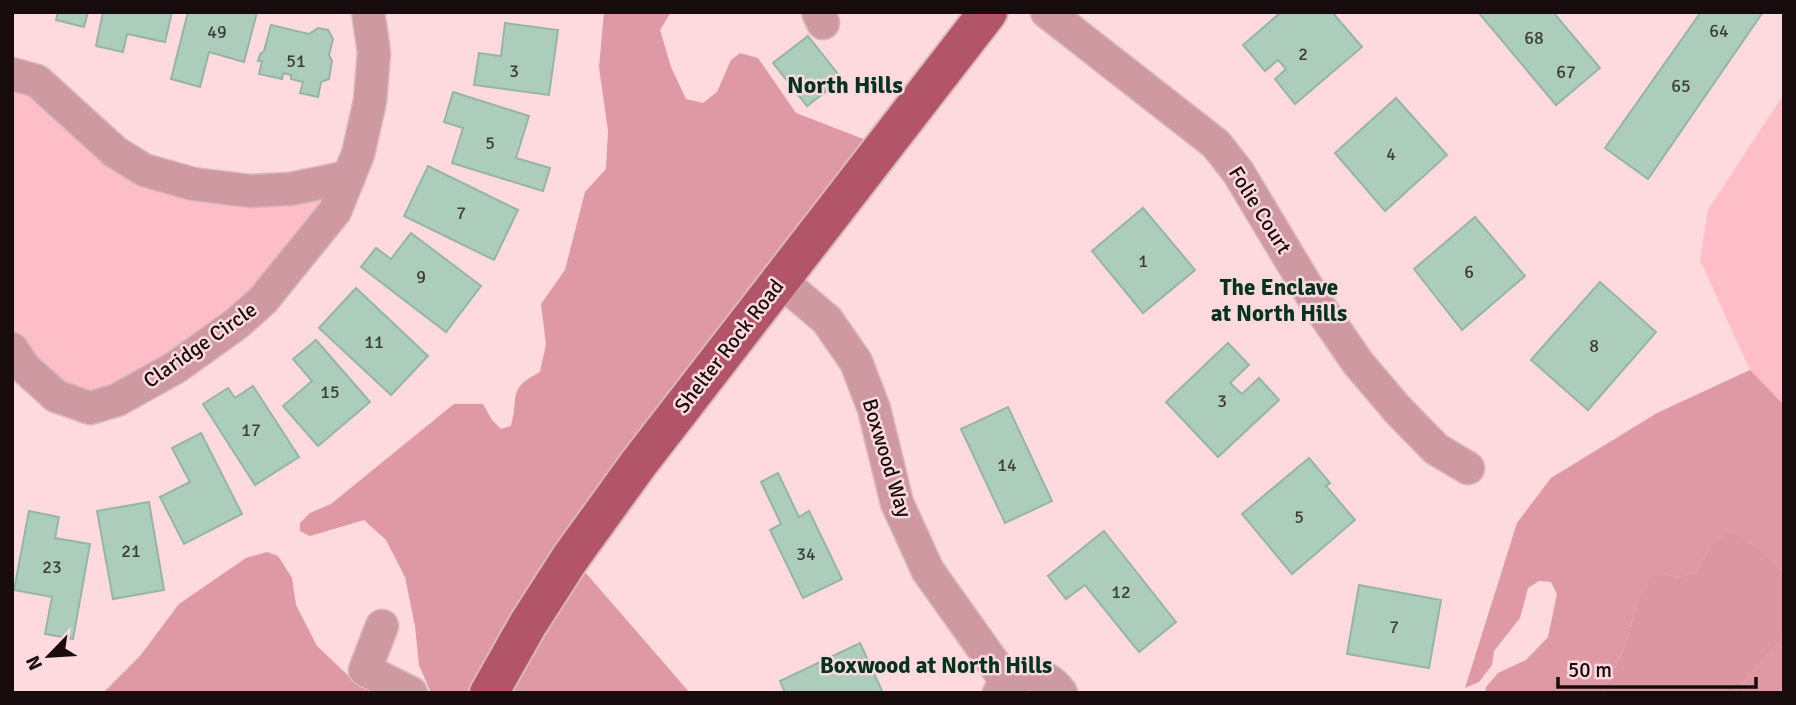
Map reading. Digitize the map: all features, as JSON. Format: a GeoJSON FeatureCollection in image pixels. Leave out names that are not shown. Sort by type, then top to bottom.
{"type":"FeatureCollection","features":[{"type":"Feature","properties":{"kind":"main road","name":"Shelter Rock Road"},"geometry":{"type":"LineString","coordinates":[[489,693],[528,624],[571,557],[639,463],[988,12]]}},
{"type":"Feature","properties":{"kind":"street","name":"Claridge Circle"},"geometry":{"type":"LineString","coordinates":[[12,349],[24,367],[57,396],[90,408],[117,400],[176,367],[236,324],[263,300],[335,211],[358,153],[370,101],[374,52],[368,12]]}},
{"type":"Feature","properties":{"kind":"street","name":"Folie Court"},"geometry":{"type":"LineString","coordinates":[[1047,12],[1216,144],[1238,172],[1316,302],[1358,363],[1436,449],[1468,468]]}},
{"type":"Feature","properties":{"kind":"street"},"geometry":{"type":"LineString","coordinates":[[12,74],[37,81],[115,152],[144,170],[193,184],[250,191],[291,189],[348,177]]}},
{"type":"Feature","properties":{"kind":"street","name":"Boxwood Way"},"geometry":{"type":"LineString","coordinates":[[780,280],[827,320],[856,362],[874,409],[897,503],[928,571],[1003,687],[1018,676],[1030,673],[1053,682],[1061,693]]}},
{"type":"Feature","properties":{"kind":"street"},"geometry":{"type":"LineString","coordinates":[[382,626],[365,670],[411,693]]}},
{"type":"Feature","properties":{"kind":"shaded area"},"geometry":{"type":"Polygon","coordinates":[[[604,12],[671,12],[660,30],[671,67],[686,99],[703,103],[717,92],[731,60],[740,53],[758,58],[796,113],[884,147],[571,556],[690,693],[431,693],[419,665],[415,626],[405,577],[386,540],[364,520],[310,536],[300,531],[300,523],[310,513],[331,504],[454,404],[483,404],[501,429],[511,426],[518,389],[540,372],[546,344],[541,304],[565,270],[585,192],[606,169],[608,131],[599,67],[604,12]]]}},
{"type":"Feature","properties":{"kind":"shaded area"},"geometry":{"type":"Polygon","coordinates":[[[12,74],[115,152],[193,184],[349,177],[263,300],[90,408],[12,349],[12,74]]]}},
{"type":"Feature","properties":{"kind":"shaded area"},"geometry":{"type":"Polygon","coordinates":[[[1784,94],[1784,405],[1750,370],[1700,260],[1708,210],[1784,94]]]}},
{"type":"Feature","properties":{"kind":"shaded area"},"geometry":{"type":"Polygon","coordinates":[[[1750,370],[1784,405],[1784,572],[1768,561],[1748,541],[1709,549],[1696,572],[1679,578],[1667,574],[1636,607],[1624,649],[1602,693],[1485,693],[1486,687],[1498,673],[1526,660],[1548,637],[1557,594],[1551,582],[1539,581],[1528,588],[1520,618],[1494,651],[1492,665],[1479,682],[1465,688],[1517,523],[1551,478],[1657,413],[1750,370]]]}},
{"type":"Feature","properties":{"kind":"shaded area"},"geometry":{"type":"Polygon","coordinates":[[[1726,534],[1742,538],[1784,572],[1784,637],[1733,693],[1602,693],[1624,649],[1636,607],[1651,577],[1667,574],[1679,578],[1696,572],[1709,549],[1726,534]]]}},
{"type":"Feature","properties":{"kind":"shaded area"},"geometry":{"type":"Polygon","coordinates":[[[267,552],[278,556],[292,578],[296,605],[317,646],[355,682],[379,693],[103,693],[140,656],[179,604],[246,558],[267,552]]]}},
{"type":"Feature","properties":{"kind":"shaded area"},"geometry":{"type":"Polygon","coordinates":[[[1784,637],[1784,693],[1733,693],[1784,637]]]}},
{"type":"Feature","properties":{"kind":"building"},"geometry":{"type":"Polygon","coordinates":[[[58,12],[88,12],[84,27],[56,20],[58,12]]]}},
{"type":"Feature","properties":{"kind":"building"},"geometry":{"type":"Polygon","coordinates":[[[103,12],[172,12],[165,42],[127,34],[123,52],[96,46],[103,12]]]}},
{"type":"Feature","properties":{"kind":"building"},"geometry":{"type":"Polygon","coordinates":[[[188,12],[257,12],[244,62],[209,52],[200,87],[171,79],[188,12]]]}},
{"type":"Feature","properties":{"kind":"building"},"geometry":{"type":"Polygon","coordinates":[[[1281,12],[1332,12],[1362,47],[1295,104],[1275,79],[1286,69],[1278,60],[1265,71],[1243,45],[1281,12]]]}},
{"type":"Feature","properties":{"kind":"building"},"geometry":{"type":"Polygon","coordinates":[[[1478,12],[1553,12],[1600,68],[1556,105],[1478,12]]]}},
{"type":"Feature","properties":{"kind":"building"},"geometry":{"type":"Polygon","coordinates":[[[1701,12],[1763,12],[1648,179],[1605,148],[1701,12]]]}},
{"type":"Feature","properties":{"kind":"building"},"geometry":{"type":"Polygon","coordinates":[[[505,23],[558,30],[549,95],[474,85],[479,53],[501,56],[505,23]]]}},
{"type":"Feature","properties":{"kind":"building"},"geometry":{"type":"Polygon","coordinates":[[[271,25],[309,34],[318,28],[328,30],[333,39],[329,55],[332,61],[329,79],[321,82],[318,97],[300,93],[303,82],[291,79],[291,75],[283,73],[282,79],[259,74],[262,61],[258,61],[264,51],[271,25]]]}},
{"type":"Feature","properties":{"kind":"building"},"geometry":{"type":"Polygon","coordinates":[[[808,36],[842,79],[807,106],[773,63],[808,36]]]}},
{"type":"Feature","properties":{"kind":"building"},"geometry":{"type":"Polygon","coordinates":[[[453,92],[529,116],[516,158],[550,168],[543,191],[452,163],[463,128],[444,122],[453,92]]]}},
{"type":"Feature","properties":{"kind":"building"},"geometry":{"type":"Polygon","coordinates":[[[1396,98],[1447,155],[1385,211],[1335,153],[1396,98]]]}},
{"type":"Feature","properties":{"kind":"building"},"geometry":{"type":"Polygon","coordinates":[[[428,166],[518,210],[494,260],[404,216],[428,166]]]}},
{"type":"Feature","properties":{"kind":"building"},"geometry":{"type":"Polygon","coordinates":[[[1143,208],[1195,270],[1143,313],[1092,251],[1143,208]]]}},
{"type":"Feature","properties":{"kind":"building"},"geometry":{"type":"Polygon","coordinates":[[[1475,217],[1525,276],[1462,330],[1414,269],[1475,217]]]}},
{"type":"Feature","properties":{"kind":"building"},"geometry":{"type":"Polygon","coordinates":[[[411,233],[481,286],[446,332],[361,267],[376,248],[391,259],[411,233]]]}},
{"type":"Feature","properties":{"kind":"building"},"geometry":{"type":"Polygon","coordinates":[[[1600,282],[1656,332],[1588,410],[1531,360],[1600,282]]]}},
{"type":"Feature","properties":{"kind":"building"},"geometry":{"type":"Polygon","coordinates":[[[356,288],[428,356],[391,395],[319,328],[356,288]]]}},
{"type":"Feature","properties":{"kind":"building"},"geometry":{"type":"Polygon","coordinates":[[[316,340],[370,402],[318,446],[283,406],[312,381],[293,359],[316,340]]]}},
{"type":"Feature","properties":{"kind":"building"},"geometry":{"type":"Polygon","coordinates":[[[1228,343],[1249,365],[1230,383],[1242,394],[1259,378],[1279,400],[1218,457],[1166,402],[1228,343]]]}},
{"type":"Feature","properties":{"kind":"building"},"geometry":{"type":"Polygon","coordinates":[[[253,386],[299,457],[255,485],[203,404],[228,388],[235,398],[253,386]]]}},
{"type":"Feature","properties":{"kind":"building"},"geometry":{"type":"Polygon","coordinates":[[[1008,407],[1052,501],[1005,523],[961,429],[1008,407]]]}},
{"type":"Feature","properties":{"kind":"building"},"geometry":{"type":"Polygon","coordinates":[[[201,433],[242,514],[184,544],[160,497],[190,482],[172,448],[201,433]]]}},
{"type":"Feature","properties":{"kind":"building"},"geometry":{"type":"Polygon","coordinates":[[[1309,458],[1330,483],[1326,486],[1355,520],[1292,574],[1242,514],[1309,458]]]}},
{"type":"Feature","properties":{"kind":"building"},"geometry":{"type":"Polygon","coordinates":[[[778,473],[799,517],[809,511],[842,579],[803,598],[770,530],[781,524],[761,482],[778,473]]]}},
{"type":"Feature","properties":{"kind":"building"},"geometry":{"type":"Polygon","coordinates":[[[149,502],[164,590],[113,599],[97,511],[149,502]]]}},
{"type":"Feature","properties":{"kind":"building"},"geometry":{"type":"Polygon","coordinates":[[[29,511],[59,517],[55,538],[90,544],[73,639],[45,634],[52,597],[14,590],[29,511]]]}},
{"type":"Feature","properties":{"kind":"building"},"geometry":{"type":"Polygon","coordinates":[[[1104,531],[1176,622],[1139,652],[1085,585],[1066,599],[1048,576],[1104,531]]]}},
{"type":"Feature","properties":{"kind":"building"},"geometry":{"type":"Polygon","coordinates":[[[1359,585],[1441,600],[1429,668],[1347,654],[1359,585]]]}},
{"type":"Feature","properties":{"kind":"building"},"geometry":{"type":"Polygon","coordinates":[[[860,643],[883,693],[785,693],[780,681],[860,643]]]}},
{"type":"Feature","properties":{"kind":"district","name":"North Hills"},"geometry":{"type":"Point","coordinates":[845,85]}},
{"type":"Feature","properties":{"kind":"district","name":"The Enclave at North Hills"},"geometry":{"type":"Point","coordinates":[1279,300]}},
{"type":"Feature","properties":{"kind":"district","name":"Boxwood at North Hills"},"geometry":{"type":"Point","coordinates":[936,665]}}]}
